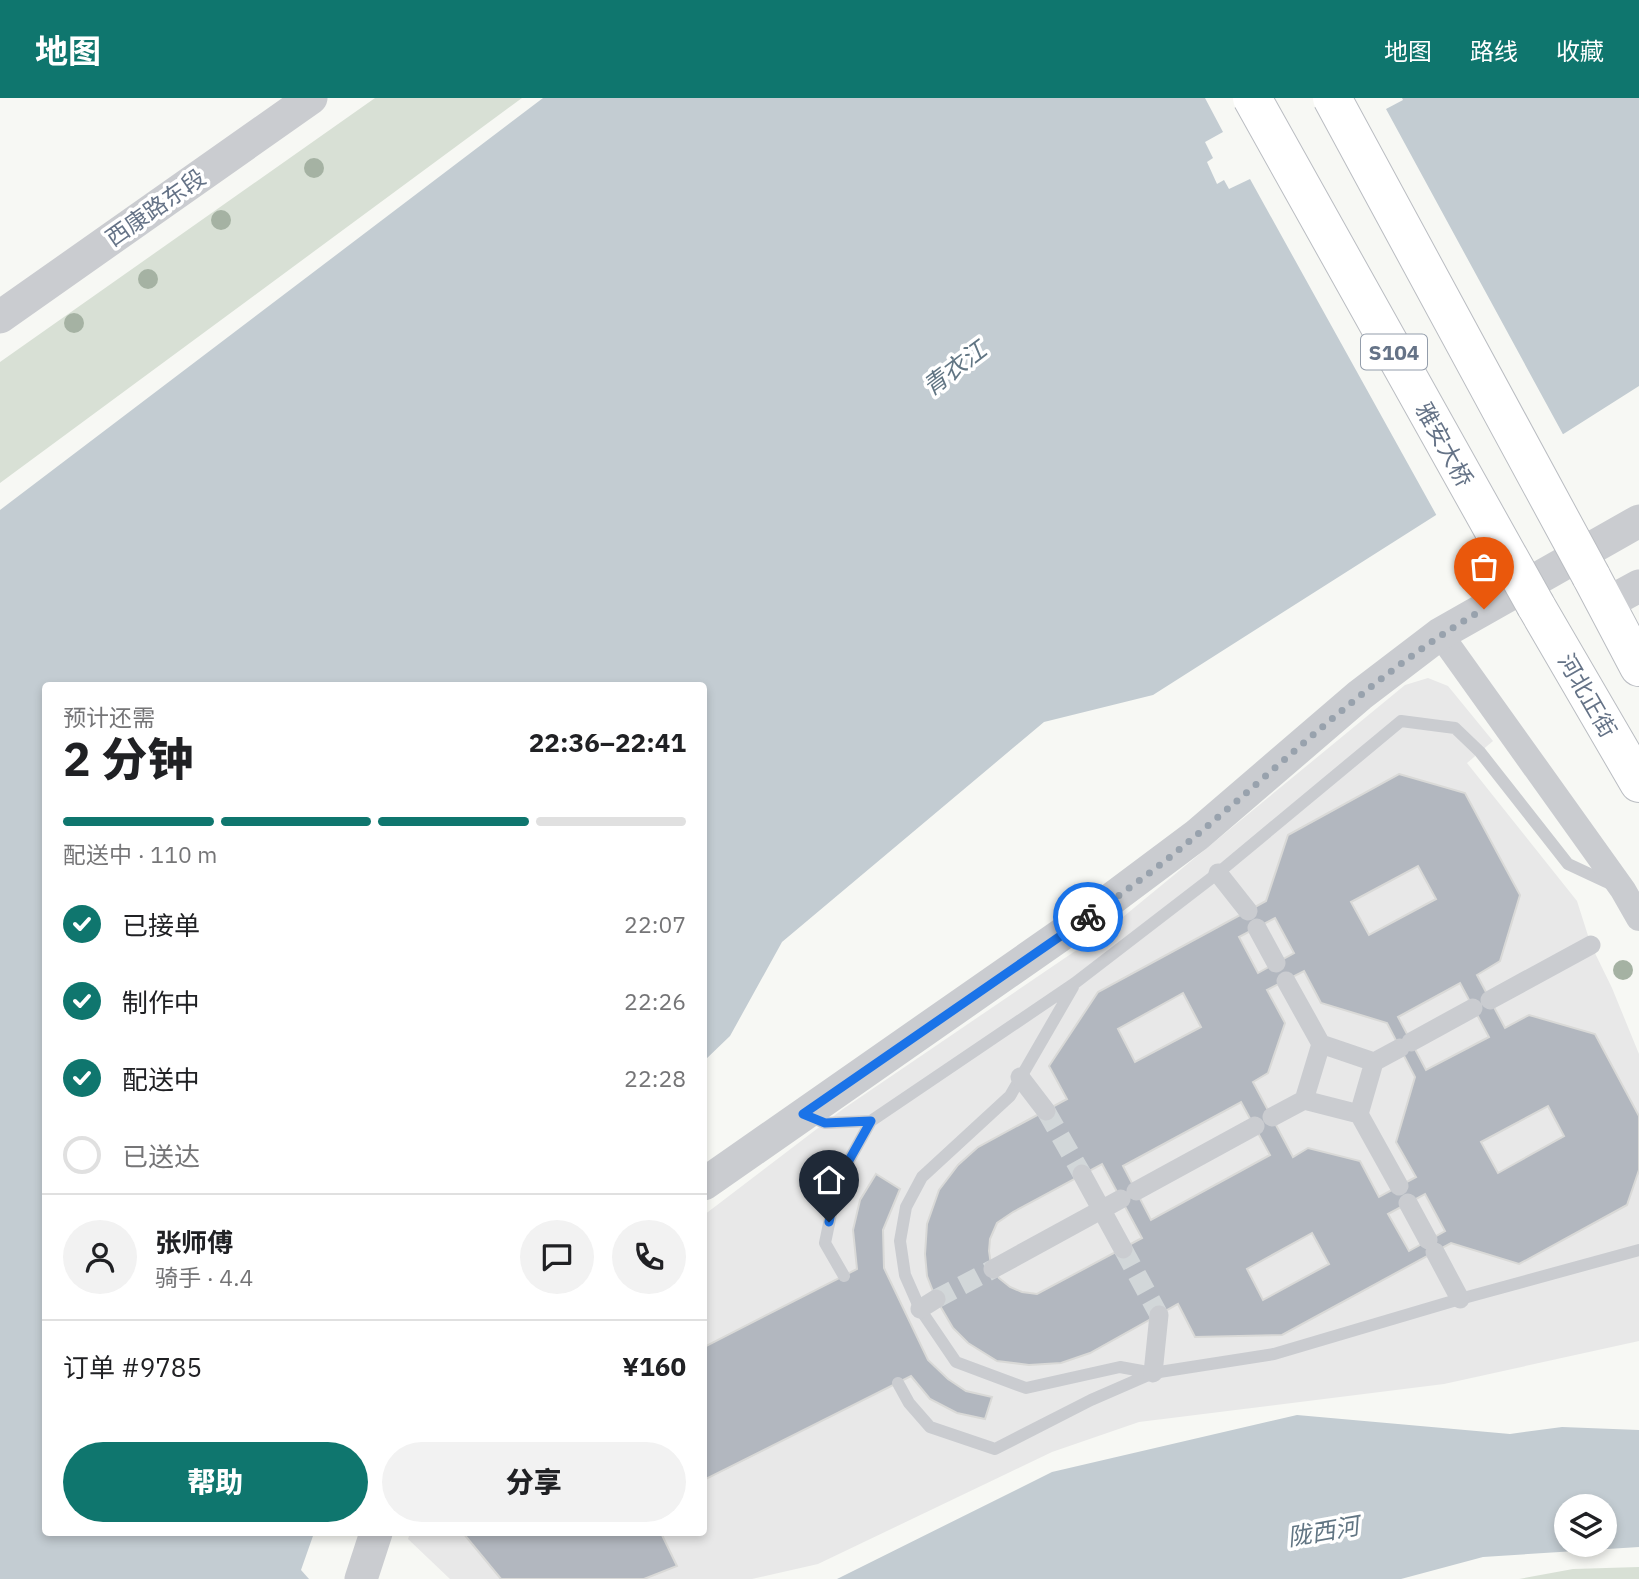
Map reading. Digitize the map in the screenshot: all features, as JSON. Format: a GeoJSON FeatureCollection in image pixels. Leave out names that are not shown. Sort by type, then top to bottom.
{"type":"FeatureCollection","features":[{"type":"Feature","properties":{"kind":"main road","name":"雅安大桥"},"geometry":{"type":"LineString","coordinates":[[1252,98],[1536,606]]}},
{"type":"Feature","properties":{"kind":"main road","name":"S104"},"geometry":{"type":"LineString","coordinates":[[1332,98],[1639,667]]}},
{"type":"Feature","properties":{"kind":"main road","name":"河北正街"},"geometry":{"type":"LineString","coordinates":[[1536,606],[1639,783]]}},
{"type":"Feature","properties":{"kind":"street","name":"西康路东段"},"geometry":{"type":"LineString","coordinates":[[0,317],[311,98]]}},
{"type":"Feature","properties":{"kind":"street"},"geometry":{"type":"LineString","coordinates":[[707,1182],[1094,912],[1197,835],[1360,695],[1440,634],[1639,521]]}},
{"type":"Feature","properties":{"kind":"street"},"geometry":{"type":"LineString","coordinates":[[1598,590],[1639,586]]}},
{"type":"Feature","properties":{"kind":"street"},"geometry":{"type":"LineString","coordinates":[[1440,634],[1631,886],[1639,918]]}},
{"type":"Feature","properties":{"kind":"street"},"geometry":{"type":"LineString","coordinates":[[1218,873],[1252,919],[1276,963]]}},
{"type":"Feature","properties":{"kind":"street"},"geometry":{"type":"LineString","coordinates":[[1460,1299],[1359,1114],[1374,1062],[1591,945]]}},
{"type":"Feature","properties":{"kind":"street"},"geometry":{"type":"LineString","coordinates":[[1286,981],[1321,1044],[1374,1062]]}},
{"type":"Feature","properties":{"kind":"street"},"geometry":{"type":"LineString","coordinates":[[1304,1100],[1321,1044]]}},
{"type":"Feature","properties":{"kind":"street"},"geometry":{"type":"LineString","coordinates":[[1020,1077],[1046,1111]]}},
{"type":"Feature","properties":{"kind":"street"},"geometry":{"type":"LineString","coordinates":[[993,1269],[1304,1100],[1359,1114]]}},
{"type":"Feature","properties":{"kind":"street"},"geometry":{"type":"LineString","coordinates":[[1082,1174],[1123,1249]]}},
{"type":"Feature","properties":{"kind":"street"},"geometry":{"type":"LineString","coordinates":[[1153,1373],[1159,1315]]}},
{"type":"Feature","properties":{"kind":"street"},"geometry":{"type":"LineString","coordinates":[[361,1579],[375,1536]]}},
{"type":"Feature","properties":{"kind":"lane"},"geometry":{"type":"LineString","coordinates":[[844,1276],[825,1243],[838,1180],[871,1121],[1075,983],[1218,873],[1401,721],[1455,728],[1480,752],[1568,864],[1631,886]]}},
{"type":"Feature","properties":{"kind":"lane"},"geometry":{"type":"LineString","coordinates":[[1075,983],[1010,1096],[922,1177],[906,1208],[900,1241],[905,1275],[928,1304],[956,1362],[1026,1388],[1120,1367],[1153,1373]]}},
{"type":"Feature","properties":{"kind":"lane"},"geometry":{"type":"LineString","coordinates":[[803,1114],[825,1123],[871,1121]]}},
{"type":"Feature","properties":{"kind":"lane"},"geometry":{"type":"LineString","coordinates":[[898,1383],[909,1403],[930,1427],[995,1449],[1091,1400],[1153,1373],[1274,1354],[1639,1250]]}},
{"type":"Feature","properties":{"kind":"shaded area"},"geometry":{"type":"Polygon","coordinates":[[[375,98],[522,98],[0,483],[0,362],[375,98]]]}},
{"type":"Feature","properties":{"kind":"shaded area"},"geometry":{"type":"Polygon","coordinates":[[[1428,678],[1448,686],[1493,741],[1467,763],[1577,901],[1591,945],[1639,1054],[1639,1341],[1444,1384],[1139,1422],[1052,1452],[818,1564],[752,1579],[450,1579],[408,1539],[409,1536],[707,1536],[707,1213],[843,1109],[1112,926],[1405,685],[1428,678]]]}},
{"type":"Feature","properties":{"kind":"shaded area"},"geometry":{"type":"Polygon","coordinates":[[[1639,1567],[1639,1579],[1519,1579],[1573,1569],[1639,1567]]]}},
{"type":"Feature","properties":{"kind":"water","name":"青衣江"},"geometry":{"type":"Polygon","coordinates":[[[543,98],[1639,98],[1639,386],[1153,695],[1044,722],[782,942],[730,1036],[707,1058],[707,682],[42,682],[42,1536],[313,1536],[301,1570],[309,1579],[0,1579],[0,510],[543,98]]]}},
{"type":"Feature","properties":{"kind":"water","name":"陇西河"},"geometry":{"type":"Polygon","coordinates":[[[1297,1415],[1510,1434],[1562,1427],[1639,1430],[1639,1547],[1617,1548],[1617,1494],[1554,1494],[1554,1552],[1483,1557],[1401,1579],[837,1579],[1052,1472],[1297,1415]]]}},
{"type":"Feature","properties":{"kind":"pier"},"geometry":{"type":"Polygon","coordinates":[[[1205,98],[1402,98],[1403,100],[1386,109],[1565,438],[1438,518],[1250,179],[1229,189],[1224,180],[1217,184],[1207,162],[1213,158],[1205,142],[1223,132],[1205,98]]]}},
{"type":"Feature","properties":{"kind":"building"},"geometry":{"type":"Polygon","coordinates":[[[1399,774],[1465,793],[1520,895],[1500,961],[1477,975],[1505,1028],[1529,1015],[1595,1034],[1639,1116],[1639,1170],[1627,1205],[1519,1264],[1451,1243],[1282,1335],[1195,1337],[1178,1304],[1090,1353],[1061,1363],[1029,1365],[997,1361],[968,1343],[953,1328],[936,1299],[927,1276],[927,1224],[939,1190],[958,1165],[978,1147],[1067,1099],[1049,1066],[1098,992],[1266,901],[1288,835],[1399,774]],[[1418,866],[1351,902],[1369,935],[1436,899],[1418,866]],[[1275,918],[1239,937],[1258,973],[1294,953],[1275,918]],[[1304,971],[1267,990],[1285,1023],[1268,1073],[1253,1082],[1293,1157],[1308,1148],[1360,1161],[1379,1197],[1416,1177],[1396,1142],[1415,1077],[1387,1023],[1321,1003],[1304,971]],[[1460,983],[1398,1017],[1426,1070],[1489,1037],[1460,983]],[[1183,993],[1118,1029],[1135,1062],[1201,1027],[1183,993]],[[1241,1102],[1123,1166],[1151,1220],[1270,1155],[1241,1102]],[[1548,1106],[1481,1142],[1498,1173],[1564,1136],[1548,1106]],[[1102,1164],[1013,1212],[997,1223],[990,1239],[991,1265],[999,1278],[1010,1287],[1037,1294],[1142,1238],[1102,1164]],[[1425,1194],[1388,1214],[1409,1251],[1445,1231],[1425,1194]],[[1312,1233],[1247,1269],[1263,1300],[1329,1264],[1312,1233]]]}},
{"type":"Feature","properties":{"kind":"building"},"geometry":{"type":"Polygon","coordinates":[[[876,1174],[900,1189],[883,1230],[884,1268],[928,1360],[966,1391],[992,1397],[985,1419],[957,1413],[930,1399],[911,1376],[707,1478],[707,1345],[857,1269],[853,1230],[860,1200],[876,1174]]]}},
{"type":"Feature","properties":{"kind":"building"},"geometry":{"type":"Polygon","coordinates":[[[465,1536],[662,1536],[677,1566],[644,1579],[501,1579],[465,1536]]]}},
{"type":"Feature","properties":{"kind":"tunnel"},"geometry":{"type":"LineString","coordinates":[[1046,1111],[1082,1174]]}},
{"type":"Feature","properties":{"kind":"tunnel"},"geometry":{"type":"LineString","coordinates":[[1123,1249],[1159,1315]]}},
{"type":"Feature","properties":{"kind":"tunnel"},"geometry":{"type":"LineString","coordinates":[[936,1299],[993,1269]]}},
{"type":"Feature","properties":{"kind":"way so far"},"geometry":{"type":"LineString","coordinates":[[1088,917],[1197,835],[1360,695],[1440,634],[1484,609]]}},
{"type":"Feature","properties":{"kind":"route"},"geometry":{"type":"LineString","coordinates":[[829,1222],[838,1180],[871,1121],[825,1123],[803,1114],[1088,917]]}}]}
